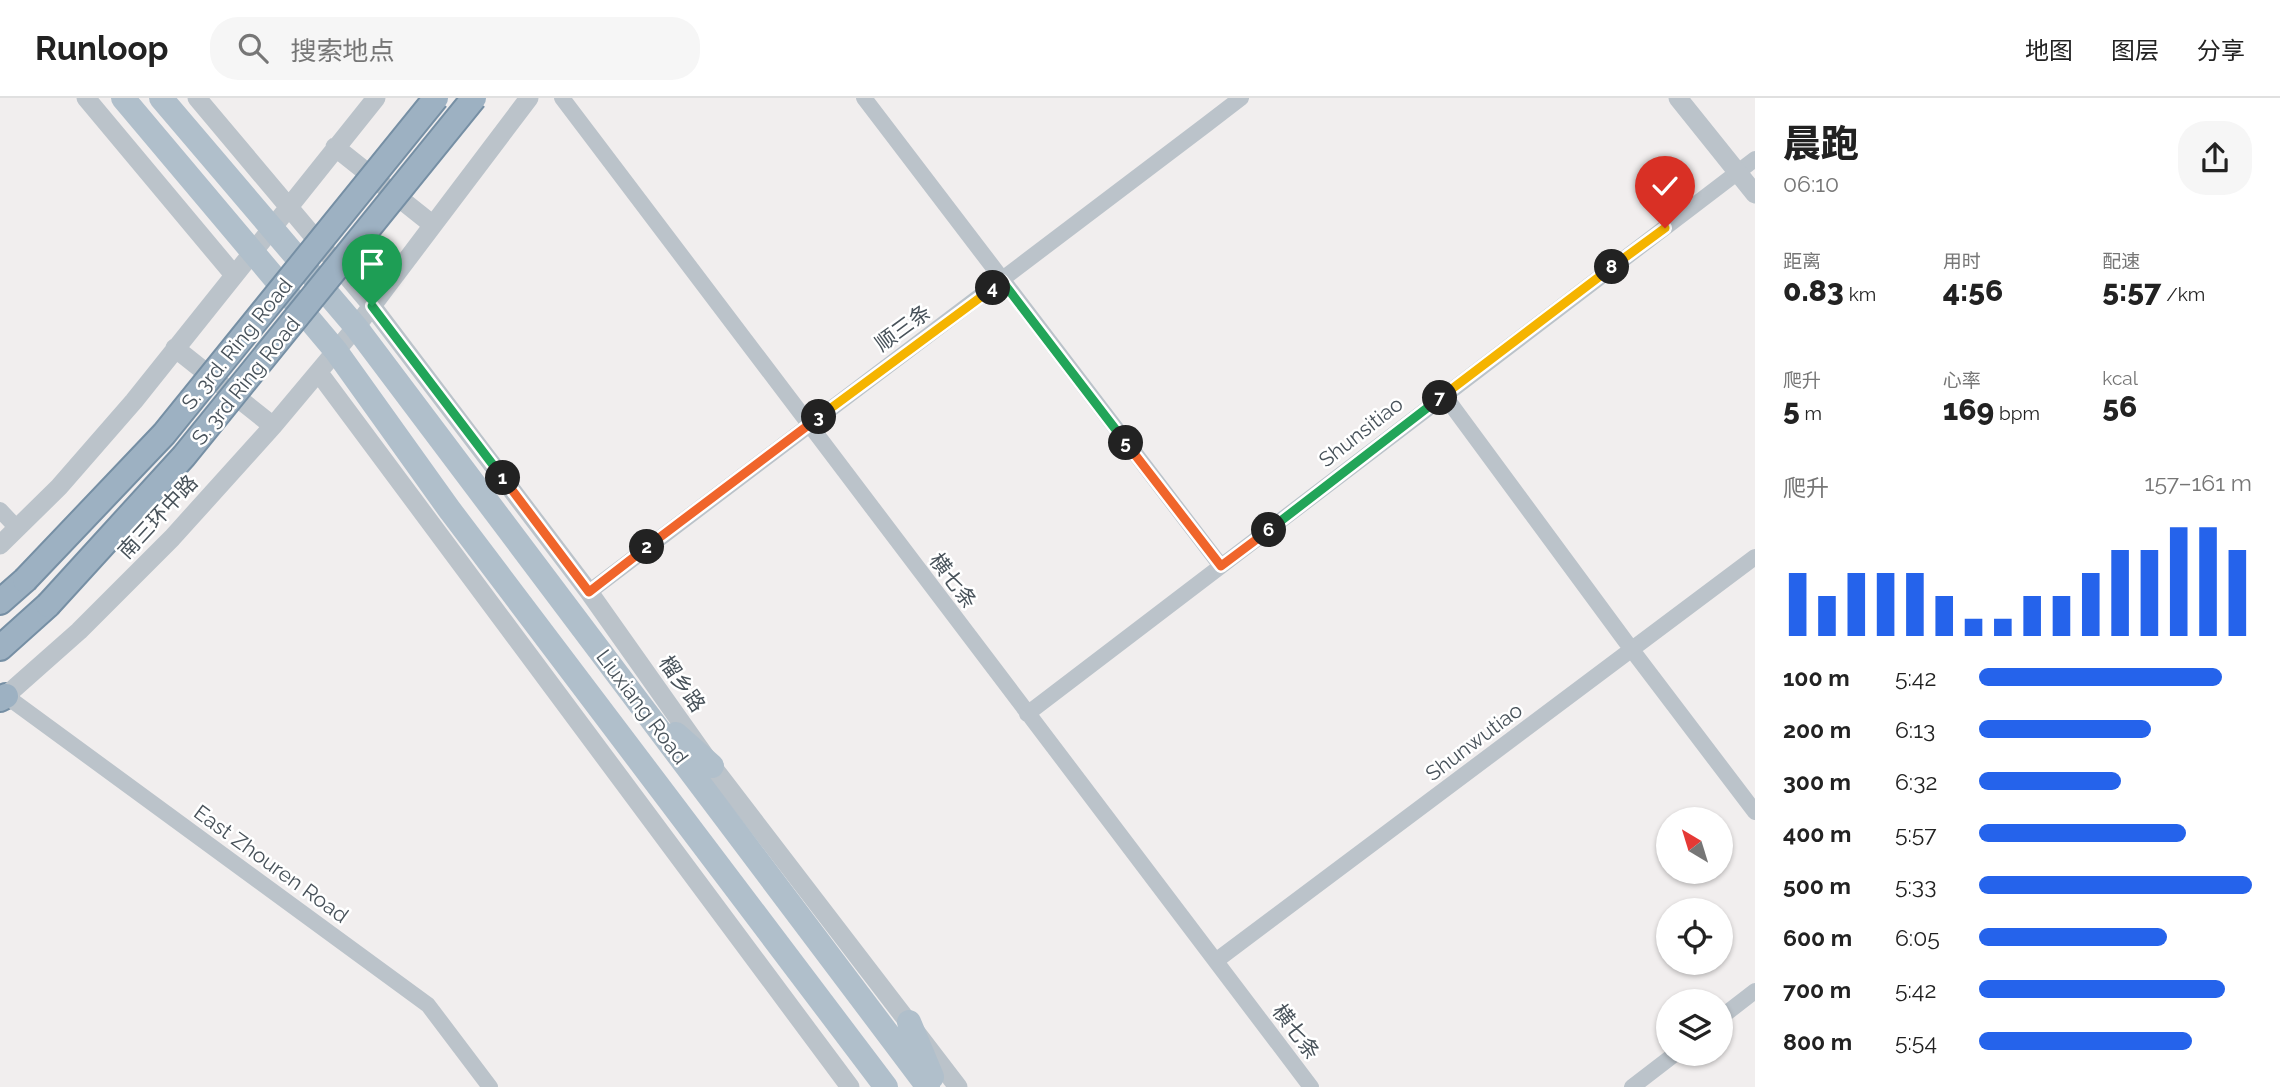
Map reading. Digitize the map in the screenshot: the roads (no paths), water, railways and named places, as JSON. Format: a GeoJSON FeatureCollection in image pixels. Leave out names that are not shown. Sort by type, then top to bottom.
{"type":"FeatureCollection","features":[{"type":"Feature","properties":{"kind":"highway","name":"S. 3rd. Ring Road"},"geometry":{"type":"LineString","coordinates":[[0,602],[25,580],[164,434],[436,98]]}},
{"type":"Feature","properties":{"kind":"highway","name":"S. 3rd Ring Road"},"geometry":{"type":"LineString","coordinates":[[0,648],[48,605],[184,456],[474,98]]}},
{"type":"Feature","properties":{"kind":"main road","name":"Liuxiang Road"},"geometry":{"type":"LineString","coordinates":[[124,98],[336,351],[449,509],[886,1087]]}},
{"type":"Feature","properties":{"kind":"main road","name":"Liuxiang Road"},"geometry":{"type":"LineString","coordinates":[[161,98],[356,327],[928,1087]]}},
{"type":"Feature","properties":{"kind":"main road"},"geometry":{"type":"LineString","coordinates":[[636,699],[712,766]]}},
{"type":"Feature","properties":{"kind":"main road"},"geometry":{"type":"LineString","coordinates":[[909,1023],[937,1087]]}},
{"type":"Feature","properties":{"kind":"street"},"geometry":{"type":"LineString","coordinates":[[86,98],[234,275]]}},
{"type":"Feature","properties":{"kind":"street","name":"榴乡路"},"geometry":{"type":"LineString","coordinates":[[197,98],[372,306],[589,592],[712,766],[958,1087]]}},
{"type":"Feature","properties":{"kind":"street"},"geometry":{"type":"LineString","coordinates":[[0,545],[60,487],[134,401],[376,98]]}},
{"type":"Feature","properties":{"kind":"street","name":"南三环中路"},"geometry":{"type":"LineString","coordinates":[[2,699],[79,631],[172,538],[274,426],[356,327],[529,98]]}},
{"type":"Feature","properties":{"kind":"street","name":"横七条"},"geometry":{"type":"LineString","coordinates":[[562,98],[1311,1087]]}},
{"type":"Feature","properties":{"kind":"street"},"geometry":{"type":"LineString","coordinates":[[864,98],[1221,566]]}},
{"type":"Feature","properties":{"kind":"street","name":"顺三条"},"geometry":{"type":"LineString","coordinates":[[589,592],[1241,98]]}},
{"type":"Feature","properties":{"kind":"street"},"geometry":{"type":"LineString","coordinates":[[1678,98],[1755,194]]}},
{"type":"Feature","properties":{"kind":"street"},"geometry":{"type":"LineString","coordinates":[[335,148],[433,225]]}},
{"type":"Feature","properties":{"kind":"street","name":"Shunsitiao"},"geometry":{"type":"LineString","coordinates":[[1027,714],[1755,159]]}},
{"type":"Feature","properties":{"kind":"street"},"geometry":{"type":"LineString","coordinates":[[175,348],[274,426]]}},
{"type":"Feature","properties":{"kind":"street"},"geometry":{"type":"LineString","coordinates":[[319,373],[850,1087]]}},
{"type":"Feature","properties":{"kind":"street"},"geometry":{"type":"LineString","coordinates":[[1444,395],[1755,812]]}},
{"type":"Feature","properties":{"kind":"street"},"geometry":{"type":"LineString","coordinates":[[0,510],[17,528]]}},
{"type":"Feature","properties":{"kind":"street","name":"Shunwutiao"},"geometry":{"type":"LineString","coordinates":[[1217,960],[1755,557]]}},
{"type":"Feature","properties":{"kind":"street","name":"East Zhouren Road"},"geometry":{"type":"LineString","coordinates":[[2,699],[428,1005],[490,1087]]}},
{"type":"Feature","properties":{"kind":"street"},"geometry":{"type":"LineString","coordinates":[[1733,1008],[1755,991]]}},
{"type":"Feature","properties":{"kind":"street"},"geometry":{"type":"LineString","coordinates":[[1632,1087],[1659,1066]]}}]}
